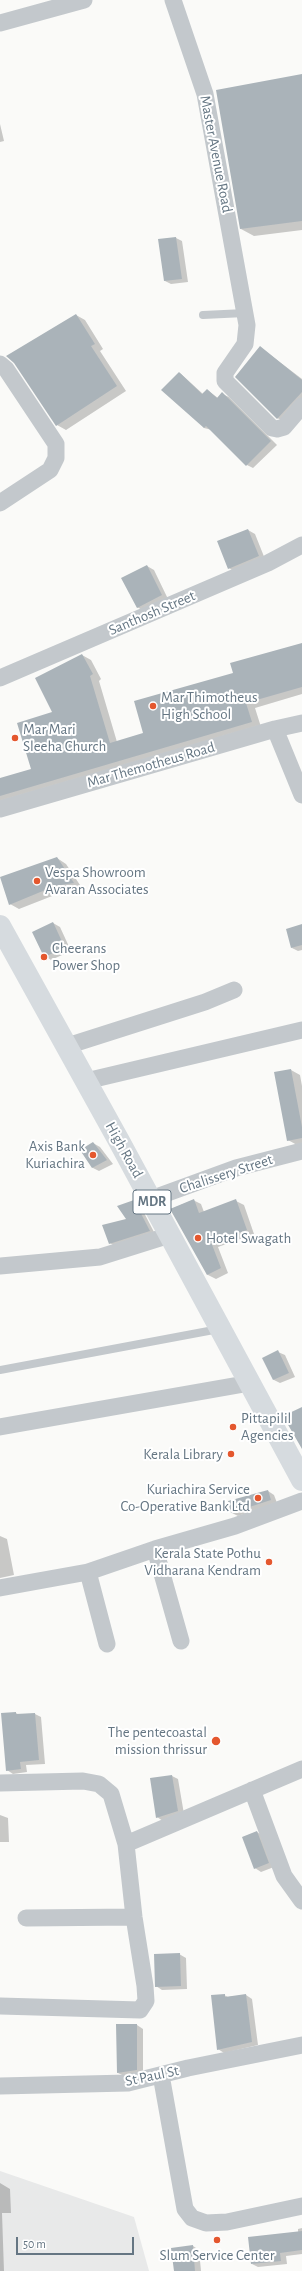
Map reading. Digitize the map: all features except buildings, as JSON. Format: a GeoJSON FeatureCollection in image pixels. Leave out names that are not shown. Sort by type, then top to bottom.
{"type":"FeatureCollection","features":[{"type":"Feature","properties":{"kind":"main road","name":"High Road"},"geometry":{"type":"LineString","coordinates":[[0,926],[67,1046],[302,1480]]}},
{"type":"Feature","properties":{"kind":"street"},"geometry":{"type":"LineString","coordinates":[[0,23],[84,0]]}},
{"type":"Feature","properties":{"kind":"street","name":"Master Avenue Road"},"geometry":{"type":"LineString","coordinates":[[173,0],[205,94],[245,312]]}},
{"type":"Feature","properties":{"kind":"street"},"geometry":{"type":"LineString","coordinates":[[245,312],[247,325],[245,344],[225,373],[225,381],[272,428],[277,429],[284,427],[302,406]]}},
{"type":"Feature","properties":{"kind":"street"},"geometry":{"type":"LineString","coordinates":[[0,364],[6,369],[56,444],[56,458],[50,470],[0,502]]}},
{"type":"Feature","properties":{"kind":"street","name":"Santhosh Street"},"geometry":{"type":"LineString","coordinates":[[0,678],[268,563],[302,545]]}},
{"type":"Feature","properties":{"kind":"street","name":"Mar Themotheus Road"},"geometry":{"type":"LineString","coordinates":[[0,809],[274,729],[302,723]]}},
{"type":"Feature","properties":{"kind":"street"},"geometry":{"type":"LineString","coordinates":[[274,729],[302,795]]}},
{"type":"Feature","properties":{"kind":"street"},"geometry":{"type":"LineString","coordinates":[[67,1046],[205,1002],[234,990]]}},
{"type":"Feature","properties":{"kind":"street"},"geometry":{"type":"LineString","coordinates":[[86,1081],[302,1030]]}},
{"type":"Feature","properties":{"kind":"street","name":"Chalissery Street"},"geometry":{"type":"LineString","coordinates":[[150,1199],[236,1168],[302,1151]]}},
{"type":"Feature","properties":{"kind":"street"},"geometry":{"type":"LineString","coordinates":[[0,1266],[100,1257],[170,1235]]}},
{"type":"Feature","properties":{"kind":"street"},"geometry":{"type":"LineString","coordinates":[[0,1427],[250,1383]]}},
{"type":"Feature","properties":{"kind":"street"},"geometry":{"type":"LineString","coordinates":[[0,1588],[88,1572],[155,1549],[235,1526],[302,1501]]}},
{"type":"Feature","properties":{"kind":"street"},"geometry":{"type":"LineString","coordinates":[[155,1549],[181,1641]]}},
{"type":"Feature","properties":{"kind":"street"},"geometry":{"type":"LineString","coordinates":[[88,1572],[107,1644]]}},
{"type":"Feature","properties":{"kind":"street"},"geometry":{"type":"LineString","coordinates":[[126,1844],[302,1769]]}},
{"type":"Feature","properties":{"kind":"street"},"geometry":{"type":"LineString","coordinates":[[0,1783],[83,1782],[99,1784],[111,1794],[126,1844],[134,1917],[146,2001],[140,2010],[0,2006]]}},
{"type":"Feature","properties":{"kind":"street"},"geometry":{"type":"LineString","coordinates":[[252,1790],[284,1876],[302,1901]]}},
{"type":"Feature","properties":{"kind":"street"},"geometry":{"type":"LineString","coordinates":[[26,1918],[134,1917]]}},
{"type":"Feature","properties":{"kind":"street","name":"St Paul St"},"geometry":{"type":"LineString","coordinates":[[0,2086],[128,2083],[302,2045]]}},
{"type":"Feature","properties":{"kind":"street"},"geometry":{"type":"LineString","coordinates":[[161,2075],[185,2209],[192,2218],[206,2223],[227,2222],[302,2206]]}},
{"type":"Feature","properties":{"kind":"lane"},"geometry":{"type":"LineString","coordinates":[[202,315],[245,312]]}},
{"type":"Feature","properties":{"kind":"lane"},"geometry":{"type":"LineString","coordinates":[[0,1370],[220,1329]]}},
{"type":"Feature","properties":{"kind":"shaded area"},"geometry":{"type":"Polygon","coordinates":[[[0,2171],[134,2217],[149,2271],[0,2271],[0,2171]]]}},
{"type":"Feature","properties":{"kind":"place","name":"Mar Thimotheus High School"},"geometry":{"type":"Point","coordinates":[153,706]}},
{"type":"Feature","properties":{"kind":"place","name":"Mar Mari Sleeha Church"},"geometry":{"type":"Point","coordinates":[15,738]}},
{"type":"Feature","properties":{"kind":"place","name":"Vespa Showroom Avaran Associates"},"geometry":{"type":"Point","coordinates":[37,881]}},
{"type":"Feature","properties":{"kind":"place","name":"Cheerans Power Shop"},"geometry":{"type":"Point","coordinates":[44,957]}},
{"type":"Feature","properties":{"kind":"place","name":"Axis Bank Kuriachira"},"geometry":{"type":"Point","coordinates":[93,1155]}},
{"type":"Feature","properties":{"kind":"place","name":"Hotel Swagath"},"geometry":{"type":"Point","coordinates":[198,1238]}},
{"type":"Feature","properties":{"kind":"place","name":"Pittapilil Agencies"},"geometry":{"type":"Point","coordinates":[233,1427]}},
{"type":"Feature","properties":{"kind":"place","name":"Kerala Library"},"geometry":{"type":"Point","coordinates":[231,1454]}},
{"type":"Feature","properties":{"kind":"place","name":"Kuriachira Service Co-Operative Bank Ltd"},"geometry":{"type":"Point","coordinates":[258,1498]}},
{"type":"Feature","properties":{"kind":"place","name":"Kerala State Pothu Vidharana Kendram"},"geometry":{"type":"Point","coordinates":[269,1562]}},
{"type":"Feature","properties":{"kind":"place","name":"The pentecoastal mission thrissur"},"geometry":{"type":"Point","coordinates":[216,1741]}},
{"type":"Feature","properties":{"kind":"place","name":"Slum Service Center"},"geometry":{"type":"Point","coordinates":[217,2240]}}]}
